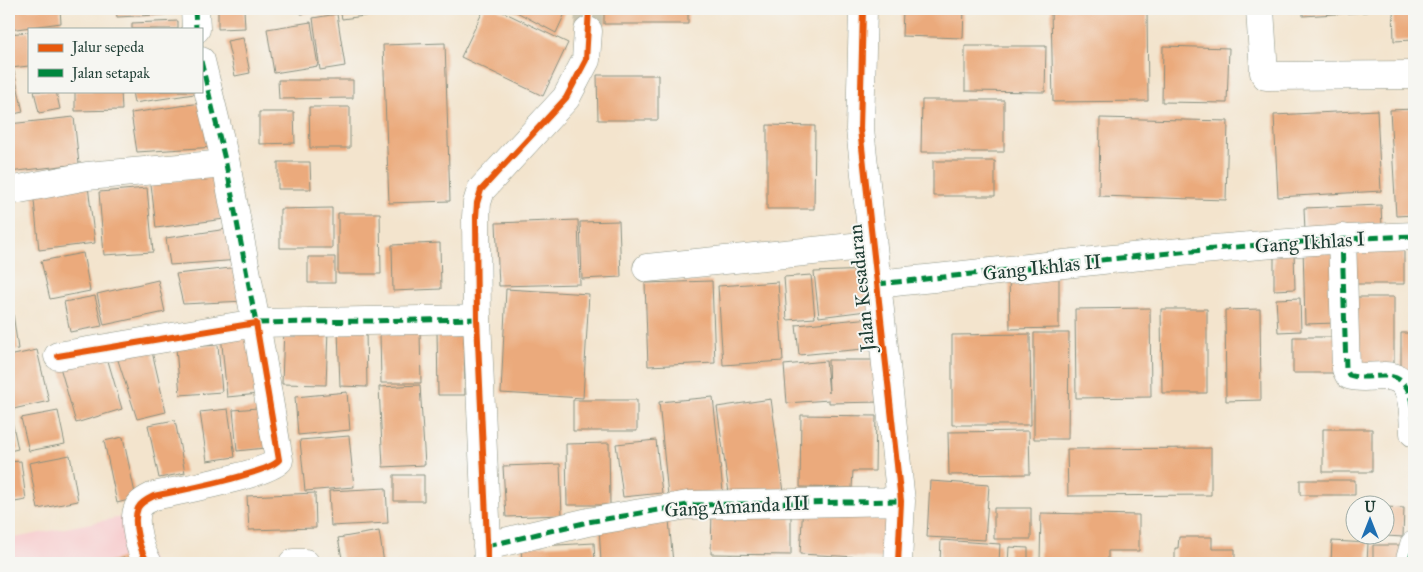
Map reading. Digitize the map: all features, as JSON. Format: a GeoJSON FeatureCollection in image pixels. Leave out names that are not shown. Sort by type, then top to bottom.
{"type":"FeatureCollection","features":[{"type":"Feature","properties":{"kind":"street"},"geometry":{"type":"LineString","coordinates":[[195,9],[196,28]]}},
{"type":"Feature","properties":{"kind":"street","name":"Jalan Kesadaran"},"geometry":{"type":"LineString","coordinates":[[863,9],[860,129],[901,501],[898,563]]}},
{"type":"Feature","properties":{"kind":"street"},"geometry":{"type":"LineString","coordinates":[[1260,9],[1264,73],[1266,76],[1414,75]]}},
{"type":"Feature","properties":{"kind":"street"},"geometry":{"type":"LineString","coordinates":[[487,555],[477,319],[477,203],[481,190],[566,98],[586,60],[588,31]]}},
{"type":"Feature","properties":{"kind":"street"},"geometry":{"type":"LineString","coordinates":[[148,563],[142,555],[136,519],[138,507],[145,500],[154,496],[271,467],[279,460],[256,323],[226,164],[202,65]]}},
{"type":"Feature","properties":{"kind":"street"},"geometry":{"type":"LineString","coordinates":[[9,191],[87,176],[226,164]]}},
{"type":"Feature","properties":{"kind":"street","name":"Gang Ikhlas I"},"geometry":{"type":"LineString","coordinates":[[1206,250],[1342,238],[1414,236]]}},
{"type":"Feature","properties":{"kind":"street"},"geometry":{"type":"LineString","coordinates":[[1342,238],[1346,369],[1348,375],[1355,377],[1390,375],[1403,383],[1412,395],[1414,433]]}},
{"type":"Feature","properties":{"kind":"street"},"geometry":{"type":"LineString","coordinates":[[647,268],[872,245]]}},
{"type":"Feature","properties":{"kind":"street","name":"Gang Ikhlas II"},"geometry":{"type":"LineString","coordinates":[[877,284],[1206,250]]}},
{"type":"Feature","properties":{"kind":"street"},"geometry":{"type":"LineString","coordinates":[[58,356],[256,323],[477,319]]}},
{"type":"Feature","properties":{"kind":"street","name":"Gang Amanda III"},"geometry":{"type":"LineString","coordinates":[[487,555],[588,522],[688,505],[901,501]]}},
{"type":"Feature","properties":{"kind":"street"},"geometry":{"type":"LineString","coordinates":[[1409,563],[1414,545]]}},
{"type":"Feature","properties":{"kind":"street"},"geometry":{"type":"LineString","coordinates":[[293,563],[305,563]]}},
{"type":"Feature","properties":{"kind":"shaded area"},"geometry":{"type":"Polygon","coordinates":[[[122,517],[154,563],[9,563],[9,539],[122,517]]]}},
{"type":"Feature","properties":{"kind":"building"},"geometry":{"type":"Polygon","coordinates":[[[9,9],[60,9],[61,23],[9,30],[9,9]]]}},
{"type":"Feature","properties":{"kind":"building"},"geometry":{"type":"Polygon","coordinates":[[[116,9],[178,9],[178,14],[117,17],[116,9]]]}},
{"type":"Feature","properties":{"kind":"building"},"geometry":{"type":"Polygon","coordinates":[[[218,9],[244,9],[245,28],[218,29],[218,9]]]}},
{"type":"Feature","properties":{"kind":"building"},"geometry":{"type":"Polygon","coordinates":[[[301,9],[330,9],[330,10],[301,14],[301,9]]]}},
{"type":"Feature","properties":{"kind":"building"},"geometry":{"type":"Polygon","coordinates":[[[340,9],[379,9],[379,14],[342,19],[340,9]]]}},
{"type":"Feature","properties":{"kind":"building"},"geometry":{"type":"Polygon","coordinates":[[[484,9],[497,9],[568,43],[543,96],[461,57],[484,9]]]}},
{"type":"Feature","properties":{"kind":"building"},"geometry":{"type":"Polygon","coordinates":[[[511,9],[567,9],[556,33],[511,9]]]}},
{"type":"Feature","properties":{"kind":"building"},"geometry":{"type":"Polygon","coordinates":[[[604,9],[688,9],[688,24],[604,24],[604,9]]]}},
{"type":"Feature","properties":{"kind":"building"},"geometry":{"type":"Polygon","coordinates":[[[903,9],[964,9],[963,38],[902,36],[903,9]]]}},
{"type":"Feature","properties":{"kind":"building"},"geometry":{"type":"Polygon","coordinates":[[[1051,9],[1147,9],[1148,101],[1053,102],[1051,9]]]}},
{"type":"Feature","properties":{"kind":"building"},"geometry":{"type":"Polygon","coordinates":[[[1303,9],[1367,9],[1367,12],[1303,16],[1303,9]]]}},
{"type":"Feature","properties":{"kind":"building"},"geometry":{"type":"Polygon","coordinates":[[[1393,9],[1414,9],[1414,40],[1394,41],[1393,9]]]}},
{"type":"Feature","properties":{"kind":"building"},"geometry":{"type":"Polygon","coordinates":[[[337,14],[345,66],[320,70],[313,18],[337,14]]]}},
{"type":"Feature","properties":{"kind":"building"},"geometry":{"type":"Polygon","coordinates":[[[178,21],[178,28],[132,28],[132,23],[178,21]]]}},
{"type":"Feature","properties":{"kind":"building"},"geometry":{"type":"Polygon","coordinates":[[[311,22],[318,66],[274,73],[267,29],[311,22]]]}},
{"type":"Feature","properties":{"kind":"building"},"geometry":{"type":"Polygon","coordinates":[[[28,32],[28,66],[11,68],[9,34],[28,32]]]}},
{"type":"Feature","properties":{"kind":"building"},"geometry":{"type":"Polygon","coordinates":[[[243,38],[250,73],[235,76],[227,41],[243,38]]]}},
{"type":"Feature","properties":{"kind":"building"},"geometry":{"type":"Polygon","coordinates":[[[445,43],[450,201],[389,203],[383,45],[445,43]]]}},
{"type":"Feature","properties":{"kind":"building"},"geometry":{"type":"Polygon","coordinates":[[[965,46],[1046,46],[1045,92],[965,91],[965,46]]]}},
{"type":"Feature","properties":{"kind":"building"},"geometry":{"type":"Polygon","coordinates":[[[1163,46],[1229,48],[1227,103],[1162,102],[1163,46]]]}},
{"type":"Feature","properties":{"kind":"building"},"geometry":{"type":"Polygon","coordinates":[[[14,71],[23,112],[9,115],[9,72],[14,71]]]}},
{"type":"Feature","properties":{"kind":"building"},"geometry":{"type":"Polygon","coordinates":[[[597,75],[658,75],[658,120],[598,120],[597,75]]]}},
{"type":"Feature","properties":{"kind":"building"},"geometry":{"type":"Polygon","coordinates":[[[278,80],[353,80],[353,98],[279,99],[278,80]]]}},
{"type":"Feature","properties":{"kind":"building"},"geometry":{"type":"Polygon","coordinates":[[[34,92],[56,92],[60,109],[39,113],[34,92]]]}},
{"type":"Feature","properties":{"kind":"building"},"geometry":{"type":"Polygon","coordinates":[[[75,92],[121,92],[122,110],[75,111],[75,92]]]}},
{"type":"Feature","properties":{"kind":"building"},"geometry":{"type":"Polygon","coordinates":[[[132,92],[201,92],[201,93],[134,103],[132,92]]]}},
{"type":"Feature","properties":{"kind":"building"},"geometry":{"type":"Polygon","coordinates":[[[922,100],[1004,100],[1004,152],[921,152],[922,100]]]}},
{"type":"Feature","properties":{"kind":"building"},"geometry":{"type":"Polygon","coordinates":[[[208,102],[215,147],[137,152],[131,113],[208,102]]]}},
{"type":"Feature","properties":{"kind":"building"},"geometry":{"type":"Polygon","coordinates":[[[309,107],[350,107],[350,148],[310,148],[309,107]]]}},
{"type":"Feature","properties":{"kind":"building"},"geometry":{"type":"Polygon","coordinates":[[[1414,109],[1414,215],[1396,216],[1390,110],[1414,109]]]}},
{"type":"Feature","properties":{"kind":"building"},"geometry":{"type":"Polygon","coordinates":[[[1377,110],[1381,191],[1278,197],[1274,115],[1377,110]]]}},
{"type":"Feature","properties":{"kind":"building"},"geometry":{"type":"Polygon","coordinates":[[[259,112],[294,112],[295,143],[259,144],[259,112]]]}},
{"type":"Feature","properties":{"kind":"building"},"geometry":{"type":"Polygon","coordinates":[[[74,117],[79,164],[9,172],[9,124],[74,117]]]}},
{"type":"Feature","properties":{"kind":"building"},"geometry":{"type":"Polygon","coordinates":[[[1100,118],[1228,121],[1226,200],[1099,196],[1100,118]]]}},
{"type":"Feature","properties":{"kind":"building"},"geometry":{"type":"Polygon","coordinates":[[[767,125],[815,126],[814,209],[767,209],[767,125]]]}},
{"type":"Feature","properties":{"kind":"building"},"geometry":{"type":"Polygon","coordinates":[[[933,161],[995,161],[995,196],[933,196],[933,161]]]}},
{"type":"Feature","properties":{"kind":"building"},"geometry":{"type":"Polygon","coordinates":[[[278,162],[310,162],[311,189],[278,189],[278,162]]]}},
{"type":"Feature","properties":{"kind":"building"},"geometry":{"type":"Polygon","coordinates":[[[227,174],[232,218],[156,228],[151,184],[227,174]]]}},
{"type":"Feature","properties":{"kind":"building"},"geometry":{"type":"Polygon","coordinates":[[[88,186],[95,243],[39,250],[33,191],[88,186]]]}},
{"type":"Feature","properties":{"kind":"building"},"geometry":{"type":"Polygon","coordinates":[[[147,188],[153,252],[104,255],[99,192],[147,188]]]}},
{"type":"Feature","properties":{"kind":"building"},"geometry":{"type":"Polygon","coordinates":[[[1381,205],[1382,228],[1305,232],[1304,208],[1381,205]]]}},
{"type":"Feature","properties":{"kind":"building"},"geometry":{"type":"Polygon","coordinates":[[[332,208],[332,248],[280,248],[280,209],[332,208]]]}},
{"type":"Feature","properties":{"kind":"building"},"geometry":{"type":"Polygon","coordinates":[[[338,213],[380,213],[381,274],[338,274],[338,213]]]}},
{"type":"Feature","properties":{"kind":"building"},"geometry":{"type":"Polygon","coordinates":[[[578,220],[580,284],[499,286],[496,223],[578,220]]]}},
{"type":"Feature","properties":{"kind":"building"},"geometry":{"type":"Polygon","coordinates":[[[619,221],[621,277],[582,279],[580,222],[619,221]]]}},
{"type":"Feature","properties":{"kind":"building"},"geometry":{"type":"Polygon","coordinates":[[[234,228],[240,260],[170,265],[166,238],[234,228]]]}},
{"type":"Feature","properties":{"kind":"building"},"geometry":{"type":"Polygon","coordinates":[[[440,243],[441,289],[393,291],[392,245],[440,243]]]}},
{"type":"Feature","properties":{"kind":"building"},"geometry":{"type":"Polygon","coordinates":[[[1353,243],[1404,243],[1404,284],[1353,284],[1353,243]]]}},
{"type":"Feature","properties":{"kind":"building"},"geometry":{"type":"Polygon","coordinates":[[[1335,245],[1337,323],[1305,324],[1303,247],[1335,245]]]}},
{"type":"Feature","properties":{"kind":"building"},"geometry":{"type":"Polygon","coordinates":[[[1294,251],[1295,289],[1274,290],[1274,252],[1294,251]]]}},
{"type":"Feature","properties":{"kind":"building"},"geometry":{"type":"Polygon","coordinates":[[[83,253],[90,291],[50,299],[41,261],[83,253]]]}},
{"type":"Feature","properties":{"kind":"building"},"geometry":{"type":"Polygon","coordinates":[[[308,257],[335,257],[335,283],[308,283],[308,257]]]}},
{"type":"Feature","properties":{"kind":"building"},"geometry":{"type":"Polygon","coordinates":[[[240,267],[245,301],[183,304],[176,274],[240,267]]]}},
{"type":"Feature","properties":{"kind":"building"},"geometry":{"type":"Polygon","coordinates":[[[869,270],[874,310],[819,317],[814,272],[869,270]]]}},
{"type":"Feature","properties":{"kind":"building"},"geometry":{"type":"Polygon","coordinates":[[[1009,272],[1059,272],[1059,328],[1010,329],[1009,272]]]}},
{"type":"Feature","properties":{"kind":"building"},"geometry":{"type":"Polygon","coordinates":[[[811,275],[815,318],[787,320],[784,277],[811,275]]]}},
{"type":"Feature","properties":{"kind":"building"},"geometry":{"type":"Polygon","coordinates":[[[158,280],[165,312],[104,325],[97,294],[158,280]]]}},
{"type":"Feature","properties":{"kind":"building"},"geometry":{"type":"Polygon","coordinates":[[[712,281],[715,363],[648,366],[645,283],[712,281]]]}},
{"type":"Feature","properties":{"kind":"building"},"geometry":{"type":"Polygon","coordinates":[[[778,282],[783,361],[723,365],[718,286],[778,282]]]}},
{"type":"Feature","properties":{"kind":"building"},"geometry":{"type":"Polygon","coordinates":[[[9,285],[18,349],[9,350],[9,285]]]}},
{"type":"Feature","properties":{"kind":"building"},"geometry":{"type":"Polygon","coordinates":[[[506,289],[589,294],[583,398],[501,393],[506,289]]]}},
{"type":"Feature","properties":{"kind":"building"},"geometry":{"type":"Polygon","coordinates":[[[95,296],[102,326],[70,332],[64,302],[95,296]]]}},
{"type":"Feature","properties":{"kind":"building"},"geometry":{"type":"Polygon","coordinates":[[[1355,297],[1394,297],[1394,364],[1355,364],[1355,297]]]}},
{"type":"Feature","properties":{"kind":"building"},"geometry":{"type":"Polygon","coordinates":[[[1300,298],[1301,331],[1278,332],[1276,299],[1300,298]]]}},
{"type":"Feature","properties":{"kind":"building"},"geometry":{"type":"Polygon","coordinates":[[[1150,308],[1151,397],[1076,398],[1075,309],[1150,308]]]}},
{"type":"Feature","properties":{"kind":"building"},"geometry":{"type":"Polygon","coordinates":[[[1161,309],[1207,309],[1207,393],[1162,393],[1161,309]]]}},
{"type":"Feature","properties":{"kind":"building"},"geometry":{"type":"Polygon","coordinates":[[[1260,309],[1261,400],[1226,401],[1225,310],[1260,309]]]}},
{"type":"Feature","properties":{"kind":"building"},"geometry":{"type":"Polygon","coordinates":[[[871,318],[874,348],[799,355],[796,325],[871,318]]]}},
{"type":"Feature","properties":{"kind":"building"},"geometry":{"type":"Polygon","coordinates":[[[284,327],[328,329],[326,385],[282,384],[284,327]]]}},
{"type":"Feature","properties":{"kind":"building"},"geometry":{"type":"Polygon","coordinates":[[[338,330],[366,330],[367,387],[340,386],[338,330]]]}},
{"type":"Feature","properties":{"kind":"building"},"geometry":{"type":"Polygon","coordinates":[[[464,330],[465,395],[438,395],[437,331],[464,330]]]}},
{"type":"Feature","properties":{"kind":"building"},"geometry":{"type":"Polygon","coordinates":[[[254,331],[259,394],[227,397],[221,334],[254,331]]]}},
{"type":"Feature","properties":{"kind":"building"},"geometry":{"type":"Polygon","coordinates":[[[420,332],[421,383],[381,383],[380,333],[420,332]]]}},
{"type":"Feature","properties":{"kind":"building"},"geometry":{"type":"Polygon","coordinates":[[[1034,333],[1069,333],[1068,439],[1034,439],[1034,333]]]}},
{"type":"Feature","properties":{"kind":"building"},"geometry":{"type":"Polygon","coordinates":[[[1401,333],[1414,333],[1414,375],[1401,375],[1401,333]]]}},
{"type":"Feature","properties":{"kind":"building"},"geometry":{"type":"Polygon","coordinates":[[[1030,334],[1031,425],[952,425],[952,335],[1030,334]]]}},
{"type":"Feature","properties":{"kind":"building"},"geometry":{"type":"Polygon","coordinates":[[[1293,337],[1337,337],[1337,373],[1293,373],[1293,337]]]}},
{"type":"Feature","properties":{"kind":"building"},"geometry":{"type":"Polygon","coordinates":[[[150,343],[166,412],[137,419],[115,351],[150,343]]]}},
{"type":"Feature","properties":{"kind":"building"},"geometry":{"type":"Polygon","coordinates":[[[218,345],[222,392],[180,395],[176,348],[218,345]]]}},
{"type":"Feature","properties":{"kind":"building"},"geometry":{"type":"Polygon","coordinates":[[[37,350],[49,401],[9,410],[9,356],[37,350]]]}},
{"type":"Feature","properties":{"kind":"building"},"geometry":{"type":"Polygon","coordinates":[[[106,354],[122,409],[76,423],[60,367],[106,354]]]}},
{"type":"Feature","properties":{"kind":"building"},"geometry":{"type":"Polygon","coordinates":[[[828,360],[881,360],[882,402],[829,403],[829,400],[787,403],[784,365],[826,361],[829,393],[828,360]]]}},
{"type":"Feature","properties":{"kind":"building"},"geometry":{"type":"Polygon","coordinates":[[[420,385],[425,465],[383,467],[379,387],[420,385]]]}},
{"type":"Feature","properties":{"kind":"building"},"geometry":{"type":"Polygon","coordinates":[[[347,392],[350,430],[298,435],[295,397],[347,392]]]}},
{"type":"Feature","properties":{"kind":"building"},"geometry":{"type":"Polygon","coordinates":[[[713,397],[723,491],[668,496],[659,402],[713,397]]]}},
{"type":"Feature","properties":{"kind":"building"},"geometry":{"type":"Polygon","coordinates":[[[771,399],[784,492],[730,500],[717,407],[771,399]]]}},
{"type":"Feature","properties":{"kind":"building"},"geometry":{"type":"Polygon","coordinates":[[[573,400],[637,400],[637,431],[573,431],[573,400]]]}},
{"type":"Feature","properties":{"kind":"building"},"geometry":{"type":"Polygon","coordinates":[[[270,407],[274,447],[237,451],[233,410],[270,407]]]}},
{"type":"Feature","properties":{"kind":"building"},"geometry":{"type":"Polygon","coordinates":[[[228,409],[235,457],[207,461],[200,412],[228,409]]]}},
{"type":"Feature","properties":{"kind":"building"},"geometry":{"type":"Polygon","coordinates":[[[58,411],[65,444],[29,451],[21,418],[58,411]]]}},
{"type":"Feature","properties":{"kind":"building"},"geometry":{"type":"Polygon","coordinates":[[[801,415],[876,416],[875,471],[853,471],[852,488],[800,487],[801,415]]]}},
{"type":"Feature","properties":{"kind":"building"},"geometry":{"type":"Polygon","coordinates":[[[11,416],[18,449],[9,451],[9,417],[11,416]]]}},
{"type":"Feature","properties":{"kind":"building"},"geometry":{"type":"Polygon","coordinates":[[[175,420],[185,473],[159,478],[148,425],[175,420]]]}},
{"type":"Feature","properties":{"kind":"building"},"geometry":{"type":"Polygon","coordinates":[[[1323,429],[1372,429],[1372,472],[1323,472],[1323,429]]]}},
{"type":"Feature","properties":{"kind":"building"},"geometry":{"type":"Polygon","coordinates":[[[1029,431],[1030,474],[949,475],[948,432],[1029,431]]]}},
{"type":"Feature","properties":{"kind":"building"},"geometry":{"type":"Polygon","coordinates":[[[349,436],[354,487],[305,491],[300,440],[349,436]]]}},
{"type":"Feature","properties":{"kind":"building"},"geometry":{"type":"Polygon","coordinates":[[[123,437],[136,498],[117,503],[104,441],[123,437]]]}},
{"type":"Feature","properties":{"kind":"building"},"geometry":{"type":"Polygon","coordinates":[[[656,440],[662,493],[623,497],[616,444],[656,440]]]}},
{"type":"Feature","properties":{"kind":"building"},"geometry":{"type":"Polygon","coordinates":[[[609,443],[610,505],[567,505],[566,444],[609,443]]]}},
{"type":"Feature","properties":{"kind":"building"},"geometry":{"type":"Polygon","coordinates":[[[1211,448],[1211,495],[1068,496],[1067,449],[1211,448]]]}},
{"type":"Feature","properties":{"kind":"building"},"geometry":{"type":"Polygon","coordinates":[[[70,455],[78,501],[38,509],[29,463],[70,455]]]}},
{"type":"Feature","properties":{"kind":"building"},"geometry":{"type":"Polygon","coordinates":[[[21,461],[26,500],[9,503],[9,462],[21,461]]]}},
{"type":"Feature","properties":{"kind":"building"},"geometry":{"type":"Polygon","coordinates":[[[560,464],[562,515],[506,517],[503,466],[560,464]]]}},
{"type":"Feature","properties":{"kind":"building"},"geometry":{"type":"Polygon","coordinates":[[[394,475],[424,475],[424,501],[394,501],[394,475]]]}},
{"type":"Feature","properties":{"kind":"building"},"geometry":{"type":"Polygon","coordinates":[[[1300,480],[1355,480],[1355,494],[1300,495],[1300,480]]]}},
{"type":"Feature","properties":{"kind":"building"},"geometry":{"type":"Polygon","coordinates":[[[930,481],[989,485],[985,540],[927,537],[930,481]]]}},
{"type":"Feature","properties":{"kind":"building"},"geometry":{"type":"Polygon","coordinates":[[[386,488],[388,523],[331,526],[329,491],[386,488]]]}},
{"type":"Feature","properties":{"kind":"building"},"geometry":{"type":"Polygon","coordinates":[[[315,493],[316,528],[249,530],[247,496],[315,493]]]}},
{"type":"Feature","properties":{"kind":"building"},"geometry":{"type":"Polygon","coordinates":[[[803,505],[895,510],[892,559],[800,554],[803,505]]]}},
{"type":"Feature","properties":{"kind":"building"},"geometry":{"type":"Polygon","coordinates":[[[994,508],[1031,508],[1031,539],[994,539],[994,508]]]}},
{"type":"Feature","properties":{"kind":"building"},"geometry":{"type":"Polygon","coordinates":[[[1396,508],[1404,508],[1403,537],[1396,537],[1396,508]]]}},
{"type":"Feature","properties":{"kind":"building"},"geometry":{"type":"Polygon","coordinates":[[[712,510],[791,511],[791,555],[711,554],[712,510]]]}},
{"type":"Feature","properties":{"kind":"building"},"geometry":{"type":"Polygon","coordinates":[[[1041,513],[1139,515],[1139,551],[1108,551],[1108,563],[1040,563],[1041,513]]]}},
{"type":"Feature","properties":{"kind":"building"},"geometry":{"type":"Polygon","coordinates":[[[669,520],[673,563],[601,563],[599,525],[669,520]]]}},
{"type":"Feature","properties":{"kind":"building"},"geometry":{"type":"Polygon","coordinates":[[[379,531],[384,563],[343,563],[338,538],[379,531]]]}},
{"type":"Feature","properties":{"kind":"building"},"geometry":{"type":"Polygon","coordinates":[[[1179,537],[1212,537],[1212,549],[1235,549],[1235,563],[1175,563],[1175,548],[1178,548],[1179,537]]]}},
{"type":"Feature","properties":{"kind":"building"},"geometry":{"type":"Polygon","coordinates":[[[941,540],[1000,544],[999,563],[940,563],[941,540]]]}},
{"type":"Feature","properties":{"kind":"building"},"geometry":{"type":"Polygon","coordinates":[[[1332,541],[1346,542],[1346,544],[1368,544],[1367,563],[1331,563],[1332,541]]]}},
{"type":"Feature","properties":{"kind":"building"},"geometry":{"type":"Polygon","coordinates":[[[594,543],[595,563],[522,563],[521,547],[594,543]]]}},
{"type":"Feature","properties":{"kind":"building"},"geometry":{"type":"Polygon","coordinates":[[[1373,545],[1406,545],[1406,563],[1373,563],[1373,545]]]}},
{"type":"Feature","properties":{"kind":"building"},"geometry":{"type":"Polygon","coordinates":[[[1009,547],[1028,548],[1028,563],[1008,563],[1009,547]]]}},
{"type":"Feature","properties":{"kind":"building"},"geometry":{"type":"Polygon","coordinates":[[[124,557],[126,563],[103,563],[124,557]]]}},
{"type":"Feature","properties":{"kind":"tunnel"},"geometry":{"type":"LineString","coordinates":[[588,31],[589,9]]}},
{"type":"Feature","properties":{"kind":"marked path"},"geometry":{"type":"LineString","coordinates":[[195,9],[196,28]]}},
{"type":"Feature","properties":{"kind":"marked path"},"geometry":{"type":"LineString","coordinates":[[202,65],[226,164],[256,323],[477,319]]}},
{"type":"Feature","properties":{"kind":"marked path"},"geometry":{"type":"LineString","coordinates":[[877,284],[1213,249],[1414,236]]}},
{"type":"Feature","properties":{"kind":"marked path"},"geometry":{"type":"LineString","coordinates":[[1342,238],[1346,369],[1349,375],[1353,376],[1393,377],[1401,381],[1407,387],[1410,396],[1414,433]]}},
{"type":"Feature","properties":{"kind":"marked path"},"geometry":{"type":"LineString","coordinates":[[487,546],[588,522],[688,505],[901,501]]}},
{"type":"Feature","properties":{"kind":"marked path"},"geometry":{"type":"LineString","coordinates":[[1409,563],[1414,545]]}},
{"type":"Feature","properties":{"kind":"marked path"},"geometry":{"type":"LineString","coordinates":[[293,563],[305,563]]}},
{"type":"Feature","properties":{"kind":"cycle path"},"geometry":{"type":"LineString","coordinates":[[488,563],[477,319],[477,203],[481,190],[566,98],[586,60],[589,9]]}},
{"type":"Feature","properties":{"kind":"cycle path"},"geometry":{"type":"LineString","coordinates":[[863,9],[860,129],[901,501],[898,563]]}},
{"type":"Feature","properties":{"kind":"cycle path"},"geometry":{"type":"LineString","coordinates":[[58,356],[256,323],[279,460],[258,471],[154,496],[143,502],[136,514],[136,528],[142,551],[148,563]]}}]}
